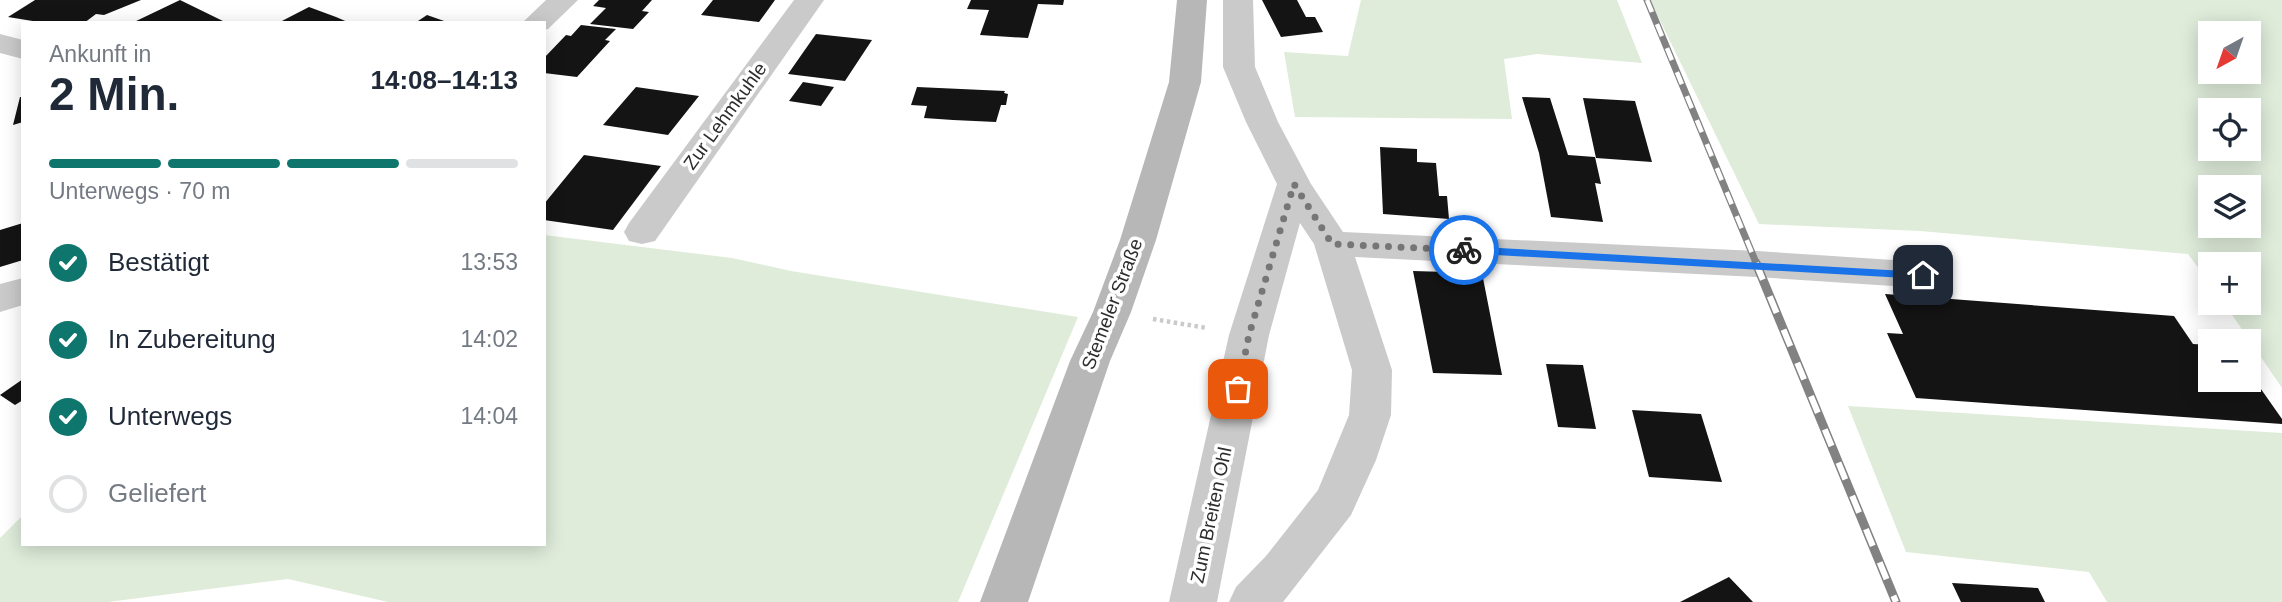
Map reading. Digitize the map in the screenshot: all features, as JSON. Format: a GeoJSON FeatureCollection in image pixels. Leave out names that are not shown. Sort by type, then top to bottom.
{"type":"FeatureCollection","features":[{"type":"Feature","properties":{"kind":"main road","name":"Stemeler Straße"},"geometry":{"type":"LineString","coordinates":[[1004,602],[1090,361],[1112,312],[1138,240],[1185,82],[1192,0]]}},
{"type":"Feature","properties":{"kind":"street"},"geometry":{"type":"LineString","coordinates":[[539,21],[563,0]]}},
{"type":"Feature","properties":{"kind":"street","name":"Zur Lehmkuhle"},"geometry":{"type":"LineString","coordinates":[[642,232],[809,0]]}},
{"type":"Feature","properties":{"kind":"street"},"geometry":{"type":"LineString","coordinates":[[1238,0],[1239,67],[1262,122],[1294,184],[1332,244],[1372,370],[1370,415],[1335,502],[1283,570],[1253,602]]}},
{"type":"Feature","properties":{"kind":"street"},"geometry":{"type":"LineString","coordinates":[[0,43],[21,49]]}},
{"type":"Feature","properties":{"kind":"street","name":"Zum Breiten Ohl"},"geometry":{"type":"LineString","coordinates":[[1193,602],[1249,335],[1294,184]]}},
{"type":"Feature","properties":{"kind":"street"},"geometry":{"type":"LineString","coordinates":[[1332,244],[1757,264],[1923,275]]}},
{"type":"Feature","properties":{"kind":"street"},"geometry":{"type":"LineString","coordinates":[[0,298],[21,292]]}},
{"type":"Feature","properties":{"kind":"path"},"geometry":{"type":"LineString","coordinates":[[1112,312],[1249,335]]}},
{"type":"Feature","properties":{"kind":"green space"},"geometry":{"type":"Polygon","coordinates":[[[1361,0],[1617,0],[1642,63],[1537,54],[1504,59],[1512,119],[1295,117],[1284,52],[1348,56],[1361,0]]]}},
{"type":"Feature","properties":{"kind":"green space"},"geometry":{"type":"Polygon","coordinates":[[[1650,0],[2282,0],[2282,388],[2261,357],[2261,329],[2242,329],[2232,315],[2261,315],[2261,252],[2198,252],[2198,268],[2188,254],[1920,231],[1759,224],[1650,0]]]}},
{"type":"Feature","properties":{"kind":"green space"},"geometry":{"type":"Polygon","coordinates":[[[546,235],[732,258],[791,271],[1078,317],[958,602],[388,602],[288,579],[108,602],[0,602],[0,538],[21,517],[21,546],[546,546],[546,235]]]}},
{"type":"Feature","properties":{"kind":"green space"},"geometry":{"type":"Polygon","coordinates":[[[1848,406],[2282,433],[2282,602],[2107,602],[2089,572],[1906,552],[1848,406]]]}},
{"type":"Feature","properties":{"kind":"building"},"geometry":{"type":"Polygon","coordinates":[[[35,0],[141,0],[104,15],[96,14],[87,21],[33,21],[8,17],[35,0]]]}},
{"type":"Feature","properties":{"kind":"building"},"geometry":{"type":"Polygon","coordinates":[[[180,0],[223,21],[136,21],[180,0]]]}},
{"type":"Feature","properties":{"kind":"building"},"geometry":{"type":"Polygon","coordinates":[[[599,0],[652,0],[642,11],[649,12],[633,29],[590,24],[606,8],[593,6],[599,0]]]}},
{"type":"Feature","properties":{"kind":"building"},"geometry":{"type":"Polygon","coordinates":[[[713,0],[775,0],[759,22],[701,15],[713,0]]]}},
{"type":"Feature","properties":{"kind":"building"},"geometry":{"type":"Polygon","coordinates":[[[971,0],[1064,0],[1063,5],[1038,4],[1028,38],[980,35],[989,10],[967,9],[971,0]]]}},
{"type":"Feature","properties":{"kind":"building"},"geometry":{"type":"Polygon","coordinates":[[[1262,0],[1297,0],[1306,17],[1315,17],[1323,32],[1281,37],[1262,0]]]}},
{"type":"Feature","properties":{"kind":"building"},"geometry":{"type":"Polygon","coordinates":[[[309,7],[345,21],[282,21],[309,7]]]}},
{"type":"Feature","properties":{"kind":"building"},"geometry":{"type":"Polygon","coordinates":[[[427,15],[444,21],[418,21],[427,15]]]}},
{"type":"Feature","properties":{"kind":"building"},"geometry":{"type":"Polygon","coordinates":[[[581,25],[616,29],[605,40],[610,41],[577,77],[546,73],[546,56],[566,35],[571,36],[581,25]]]}},
{"type":"Feature","properties":{"kind":"building"},"geometry":{"type":"Polygon","coordinates":[[[816,34],[872,40],[845,81],[788,74],[816,34]]]}},
{"type":"Feature","properties":{"kind":"building"},"geometry":{"type":"Polygon","coordinates":[[[803,82],[834,87],[821,106],[789,101],[803,82]]]}},
{"type":"Feature","properties":{"kind":"building"},"geometry":{"type":"Polygon","coordinates":[[[636,87],[699,96],[668,135],[603,125],[636,87]]]}},
{"type":"Feature","properties":{"kind":"building"},"geometry":{"type":"Polygon","coordinates":[[[917,87],[1005,91],[1004,93],[1008,94],[1006,105],[1001,105],[996,122],[924,118],[927,106],[911,105],[917,87]]]}},
{"type":"Feature","properties":{"kind":"building"},"geometry":{"type":"Polygon","coordinates":[[[20,97],[21,97],[21,123],[13,125],[20,97]]]}},
{"type":"Feature","properties":{"kind":"building"},"geometry":{"type":"Polygon","coordinates":[[[1522,97],[1550,98],[1568,155],[1595,157],[1601,184],[1595,183],[1603,222],[1551,217],[1539,153],[1522,97]]]}},
{"type":"Feature","properties":{"kind":"building"},"geometry":{"type":"Polygon","coordinates":[[[1583,98],[1635,101],[1652,162],[1596,158],[1583,98]]]}},
{"type":"Feature","properties":{"kind":"building"},"geometry":{"type":"Polygon","coordinates":[[[1380,147],[1417,149],[1417,162],[1436,163],[1439,196],[1447,196],[1449,219],[1383,214],[1380,147]]]}},
{"type":"Feature","properties":{"kind":"building"},"geometry":{"type":"Polygon","coordinates":[[[584,155],[661,166],[613,230],[546,220],[546,202],[584,155]]]}},
{"type":"Feature","properties":{"kind":"building"},"geometry":{"type":"Polygon","coordinates":[[[21,224],[21,261],[0,267],[0,230],[21,224]]]}},
{"type":"Feature","properties":{"kind":"building"},"geometry":{"type":"Polygon","coordinates":[[[1413,271],[1482,273],[1502,375],[1433,373],[1413,271]]]}},
{"type":"Feature","properties":{"kind":"building"},"geometry":{"type":"Polygon","coordinates":[[[1885,294],[2174,316],[2193,344],[2198,344],[2198,392],[2261,392],[2261,389],[2282,419],[2282,424],[1916,398],[1887,333],[1903,334],[1885,294]]]}},
{"type":"Feature","properties":{"kind":"building"},"geometry":{"type":"Polygon","coordinates":[[[1546,364],[1583,365],[1596,429],[1558,427],[1546,364]]]}},
{"type":"Feature","properties":{"kind":"building"},"geometry":{"type":"Polygon","coordinates":[[[21,380],[21,401],[15,405],[0,395],[21,380]]]}},
{"type":"Feature","properties":{"kind":"building"},"geometry":{"type":"Polygon","coordinates":[[[1632,410],[1701,414],[1722,482],[1649,477],[1632,410]]]}},
{"type":"Feature","properties":{"kind":"building"},"geometry":{"type":"Polygon","coordinates":[[[1729,577],[1753,602],[1680,602],[1729,577]]]}},
{"type":"Feature","properties":{"kind":"building"},"geometry":{"type":"Polygon","coordinates":[[[1952,583],[2038,588],[2045,602],[1961,602],[1952,583]]]}},
{"type":"Feature","properties":{"kind":"railway"},"geometry":{"type":"LineString","coordinates":[[1647,0],[1757,265]]}},
{"type":"Feature","properties":{"kind":"railway"},"geometry":{"type":"LineString","coordinates":[[1756,263],[1896,602]]}},
{"type":"Feature","properties":{"kind":"way so far"},"geometry":{"type":"LineString","coordinates":[[1238,389],[1249,335],[1294,184],[1332,244],[1464,250]]}},
{"type":"Feature","properties":{"kind":"route"},"geometry":{"type":"LineString","coordinates":[[1464,250],[1923,275]]}}]}
